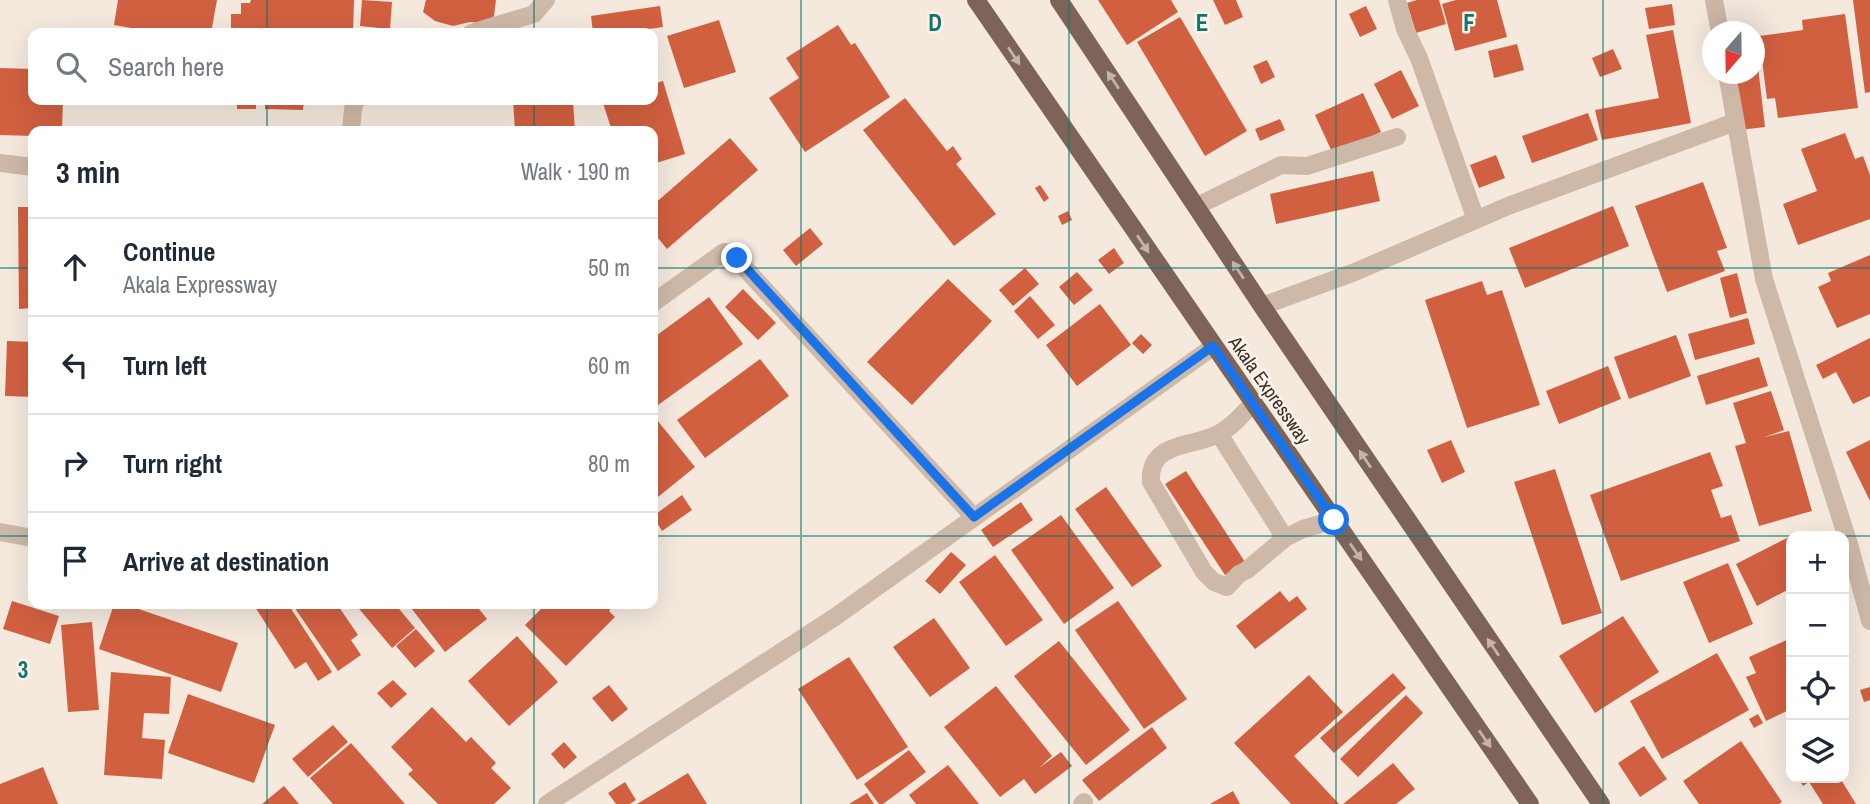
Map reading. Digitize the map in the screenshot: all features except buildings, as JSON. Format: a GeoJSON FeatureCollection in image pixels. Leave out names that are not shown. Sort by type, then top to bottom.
{"type":"FeatureCollection","features":[{"type":"Feature","properties":{"kind":"main road","name":"Akala Expressway"},"geometry":{"type":"LineString","coordinates":[[976,0],[1530,804]]}},
{"type":"Feature","properties":{"kind":"main road","name":"Akala Expressway"},"geometry":{"type":"LineString","coordinates":[[1059,0],[1262,306],[1601,804]]}},
{"type":"Feature","properties":{"kind":"street"},"geometry":{"type":"LineString","coordinates":[[488,28],[534,14],[546,0]]}},
{"type":"Feature","properties":{"kind":"street"},"geometry":{"type":"LineString","coordinates":[[1397,0],[1405,29],[1419,58],[1476,220]]}},
{"type":"Feature","properties":{"kind":"street"},"geometry":{"type":"LineString","coordinates":[[1714,0],[1718,21]]}},
{"type":"Feature","properties":{"kind":"street"},"geometry":{"type":"LineString","coordinates":[[1729,84],[1764,279],[1850,544],[1870,621]]}},
{"type":"Feature","properties":{"kind":"street"},"geometry":{"type":"LineString","coordinates":[[351,126],[354,105]]}},
{"type":"Feature","properties":{"kind":"street"},"geometry":{"type":"LineString","coordinates":[[1262,306],[1355,272],[1476,220],[1735,122]]}},
{"type":"Feature","properties":{"kind":"street"},"geometry":{"type":"LineString","coordinates":[[1197,206],[1281,165],[1307,166],[1397,137]]}},
{"type":"Feature","properties":{"kind":"street"},"geometry":{"type":"LineString","coordinates":[[0,163],[28,166]]}},
{"type":"Feature","properties":{"kind":"street"},"geometry":{"type":"LineString","coordinates":[[658,299],[724,251],[731,253],[974,517]]}},
{"type":"Feature","properties":{"kind":"street"},"geometry":{"type":"LineString","coordinates":[[547,804],[824,625],[1213,346]]}},
{"type":"Feature","properties":{"kind":"street"},"geometry":{"type":"LineString","coordinates":[[1253,403],[1219,435],[1174,447],[1160,454],[1150,473],[1151,482],[1204,572],[1214,582],[1227,587],[1239,574],[1285,538],[1303,529],[1334,520]]}},
{"type":"Feature","properties":{"kind":"street"},"geometry":{"type":"LineString","coordinates":[[1219,435],[1285,538]]}},
{"type":"Feature","properties":{"kind":"street"},"geometry":{"type":"LineString","coordinates":[[0,532],[28,537]]}},
{"type":"Feature","properties":{"kind":"route"},"geometry":{"type":"LineString","coordinates":[[737,258],[974,517],[1213,346],[1334,520]]}}]}
